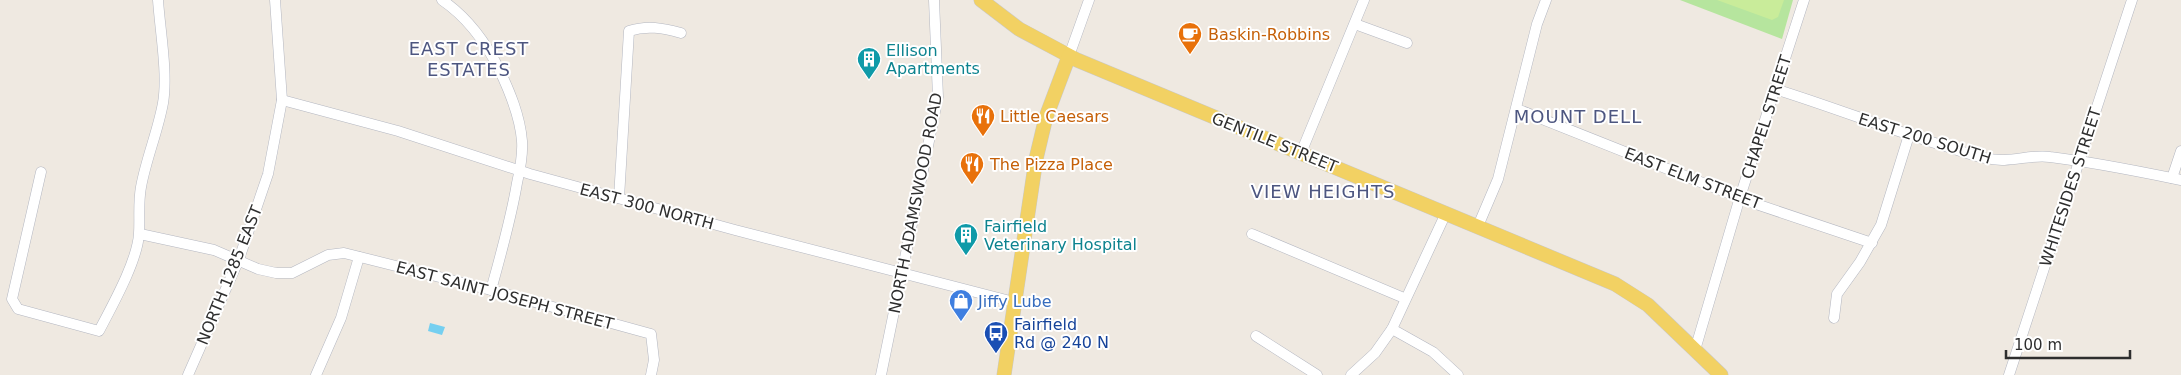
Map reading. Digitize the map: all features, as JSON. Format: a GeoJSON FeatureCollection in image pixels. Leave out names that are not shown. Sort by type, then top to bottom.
{"type":"FeatureCollection","features":[{"type":"Feature","properties":{"kind":"main road","name":"GENTILE STREET"},"geometry":{"type":"LineString","coordinates":[[981,0],[1019,29],[1068,56],[1615,284],[1648,305],[1721,375]]}},
{"type":"Feature","properties":{"kind":"main road"},"geometry":{"type":"LineString","coordinates":[[1004,375],[1036,159],[1045,122],[1068,56]]}},
{"type":"Feature","properties":{"kind":"street"},"geometry":{"type":"LineString","coordinates":[[41,172],[12,299],[14,305],[18,309],[99,331],[129,269],[140,234],[138,214],[141,187],[154,144],[163,101],[158,0]]}},
{"type":"Feature","properties":{"kind":"street","name":"NORTH 1285 EAST"},"geometry":{"type":"LineString","coordinates":[[188,375],[239,260],[268,174],[282,100],[275,0]]}},
{"type":"Feature","properties":{"kind":"street"},"geometry":{"type":"LineString","coordinates":[[442,0],[477,33],[493,56],[516,112],[522,142],[511,217],[491,290]]}},
{"type":"Feature","properties":{"kind":"street","name":"NORTH ADAMSWOOD ROAD"},"geometry":{"type":"LineString","coordinates":[[881,375],[938,97],[934,0]]}},
{"type":"Feature","properties":{"kind":"street"},"geometry":{"type":"LineString","coordinates":[[1068,56],[1089,0]]}},
{"type":"Feature","properties":{"kind":"street"},"geometry":{"type":"LineString","coordinates":[[1301,153],[1364,0]]}},
{"type":"Feature","properties":{"kind":"street"},"geometry":{"type":"LineString","coordinates":[[1478,226],[1498,179],[1537,24],[1546,0]]}},
{"type":"Feature","properties":{"kind":"street","name":"CHAPEL STREET"},"geometry":{"type":"LineString","coordinates":[[1695,350],[1740,197],[1804,0]]}},
{"type":"Feature","properties":{"kind":"street","name":"WHITESIDES STREET"},"geometry":{"type":"LineString","coordinates":[[2009,375],[2132,0]]}},
{"type":"Feature","properties":{"kind":"street"},"geometry":{"type":"LineString","coordinates":[[1355,24],[1407,43]]}},
{"type":"Feature","properties":{"kind":"street"},"geometry":{"type":"LineString","coordinates":[[619,198],[629,32],[640,28],[659,27],[681,33]]}},
{"type":"Feature","properties":{"kind":"street","name":"EAST 200 SOUTH"},"geometry":{"type":"LineString","coordinates":[[1775,89],[1908,135],[1984,158],[2004,161],[2047,156],[2079,160],[2177,179]]}},
{"type":"Feature","properties":{"kind":"street","name":"EAST 300 NORTH"},"geometry":{"type":"LineString","coordinates":[[282,100],[398,131],[519,171],[1014,302]]}},
{"type":"Feature","properties":{"kind":"street","name":"EAST ELM STREET"},"geometry":{"type":"LineString","coordinates":[[1517,109],[1740,197],[1872,243]]}},
{"type":"Feature","properties":{"kind":"street"},"geometry":{"type":"LineString","coordinates":[[1834,318],[1837,294],[1872,243],[1881,225],[1908,135]]}},
{"type":"Feature","properties":{"kind":"street"},"geometry":{"type":"LineString","coordinates":[[2177,179],[2181,151]]}},
{"type":"Feature","properties":{"kind":"street"},"geometry":{"type":"LineString","coordinates":[[1352,375],[1375,353],[1392,329],[1404,298],[1446,213]]}},
{"type":"Feature","properties":{"kind":"street","name":"EAST SAINT JOSEPH STREET"},"geometry":{"type":"LineString","coordinates":[[140,234],[214,250],[258,269],[276,274],[292,273],[328,255],[344,253],[491,290],[651,334],[654,360],[651,375]]}},
{"type":"Feature","properties":{"kind":"street"},"geometry":{"type":"LineString","coordinates":[[1252,234],[1404,298]]}},
{"type":"Feature","properties":{"kind":"street"},"geometry":{"type":"LineString","coordinates":[[316,375],[342,318],[359,257]]}},
{"type":"Feature","properties":{"kind":"street"},"geometry":{"type":"LineString","coordinates":[[1392,329],[1433,352],[1458,375]]}},
{"type":"Feature","properties":{"kind":"street"},"geometry":{"type":"LineString","coordinates":[[1256,336],[1317,375]]}},
{"type":"Feature","properties":{"kind":"green space"},"geometry":{"type":"Polygon","coordinates":[[[1680,0],[1793,0],[1782,39],[1680,0]]]}},
{"type":"Feature","properties":{"kind":"green space"},"geometry":{"type":"Polygon","coordinates":[[[1717,0],[1784,0],[1778,17],[1772,20],[1717,0]]]}},
{"type":"Feature","properties":{"kind":"water"},"geometry":{"type":"Polygon","coordinates":[[[430,323],[445,327],[442,335],[428,331],[430,323]]]}},
{"type":"Feature","properties":{"kind":"place","name":"Baskin-Robbins"},"geometry":{"type":"Point","coordinates":[1190,55]}},
{"type":"Feature","properties":{"kind":"place","name":"Ellison Apartments"},"geometry":{"type":"Point","coordinates":[869,80]}},
{"type":"Feature","properties":{"kind":"place","name":"Little Caesars"},"geometry":{"type":"Point","coordinates":[983,137]}},
{"type":"Feature","properties":{"kind":"place","name":"The Pizza Place"},"geometry":{"type":"Point","coordinates":[972,185]}},
{"type":"Feature","properties":{"kind":"place","name":"Fairfield Veterinary Hospital"},"geometry":{"type":"Point","coordinates":[966,256]}},
{"type":"Feature","properties":{"kind":"place","name":"Jiffy Lube"},"geometry":{"type":"Point","coordinates":[961,322]}},
{"type":"Feature","properties":{"kind":"place","name":"Fairfield Rd @ 240 N"},"geometry":{"type":"Point","coordinates":[996,354]}},
{"type":"Feature","properties":{"kind":"district","name":"EAST CREST ESTATES"},"geometry":{"type":"Point","coordinates":[469,59]}},
{"type":"Feature","properties":{"kind":"district","name":"MOUNT DELL"},"geometry":{"type":"Point","coordinates":[1578,117]}},
{"type":"Feature","properties":{"kind":"district","name":"VIEW HEIGHTS"},"geometry":{"type":"Point","coordinates":[1323,192]}}]}
